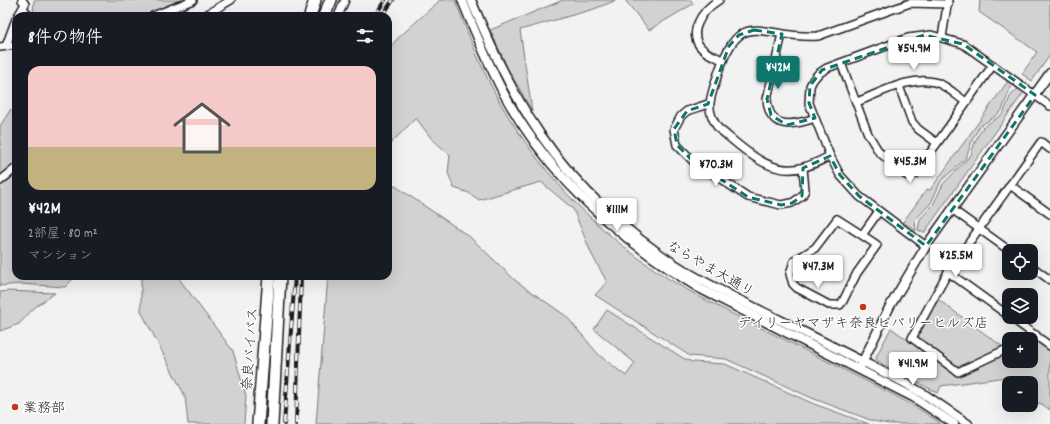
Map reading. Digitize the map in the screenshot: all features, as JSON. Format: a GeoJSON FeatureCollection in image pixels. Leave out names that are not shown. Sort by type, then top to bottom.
{"type":"FeatureCollection","features":[{"type":"Feature","properties":{"kind":"highway"},"geometry":{"type":"LineString","coordinates":[[311,12],[315,0]]}},
{"type":"Feature","properties":{"kind":"highway"},"geometry":{"type":"LineString","coordinates":[[326,12],[331,0]]}},
{"type":"Feature","properties":{"kind":"highway","name":"奈良バイパス"},"geometry":{"type":"LineString","coordinates":[[258,424],[269,280]]}},
{"type":"Feature","properties":{"kind":"highway","name":"奈良バイパス"},"geometry":{"type":"LineString","coordinates":[[272,424],[280,280]]}},
{"type":"Feature","properties":{"kind":"street"},"geometry":{"type":"LineString","coordinates":[[20,12],[25,4],[22,0]]}},
{"type":"Feature","properties":{"kind":"street"},"geometry":{"type":"LineString","coordinates":[[163,12],[193,0]]}},
{"type":"Feature","properties":{"kind":"street"},"geometry":{"type":"LineString","coordinates":[[211,12],[231,0]]}},
{"type":"Feature","properties":{"kind":"street"},"geometry":{"type":"LineString","coordinates":[[340,12],[345,0]]}},
{"type":"Feature","properties":{"kind":"street","name":"ならやま大通り"},"geometry":{"type":"LineString","coordinates":[[462,0],[487,60],[505,95],[523,124],[566,181],[611,226],[658,262],[699,288],[861,366],[928,396],[968,424]]}},
{"type":"Feature","properties":{"kind":"street","name":"ならやま大通り"},"geometry":{"type":"LineString","coordinates":[[471,0],[503,73],[530,120],[573,176],[615,218],[661,254],[686,271],[861,366],[913,397],[954,424]]}},
{"type":"Feature","properties":{"kind":"street"},"geometry":{"type":"LineString","coordinates":[[719,0],[707,9],[699,19],[696,28],[697,40],[700,46],[705,51],[722,60]]}},
{"type":"Feature","properties":{"kind":"street"},"geometry":{"type":"LineString","coordinates":[[830,156],[803,168],[785,169],[762,162],[718,128],[713,121],[708,104],[722,60],[732,42],[739,34],[754,30],[764,30],[806,37],[818,36],[910,3],[948,2],[942,37]]}},
{"type":"Feature","properties":{"kind":"street"},"geometry":{"type":"LineString","coordinates":[[23,8],[26,12]]}},
{"type":"Feature","properties":{"kind":"street"},"geometry":{"type":"LineString","coordinates":[[3,47],[12,28]]}},
{"type":"Feature","properties":{"kind":"street"},"geometry":{"type":"LineString","coordinates":[[782,34],[766,99],[767,109],[771,115],[787,125],[815,118]]}},
{"type":"Feature","properties":{"kind":"street"},"geometry":{"type":"LineString","coordinates":[[926,246],[859,196],[845,180],[830,156],[809,103],[810,86],[818,74],[841,63],[908,38],[924,35],[942,37],[963,44],[1050,106]]}},
{"type":"Feature","properties":{"kind":"street"},"geometry":{"type":"LineString","coordinates":[[841,63],[868,134],[879,152],[906,175],[915,174],[993,65]]}},
{"type":"Feature","properties":{"kind":"street"},"geometry":{"type":"LineString","coordinates":[[861,366],[890,306],[926,246],[1050,73]]}},
{"type":"Feature","properties":{"kind":"street"},"geometry":{"type":"LineString","coordinates":[[857,102],[912,81],[924,80],[938,83],[966,102]]}},
{"type":"Feature","properties":{"kind":"street"},"geometry":{"type":"LineString","coordinates":[[899,86],[912,122],[918,130],[937,143]]}},
{"type":"Feature","properties":{"kind":"street"},"geometry":{"type":"LineString","coordinates":[[708,104],[687,111],[681,116],[674,129],[677,145],[692,160],[748,197],[781,205],[792,203],[802,196],[804,190],[803,168]]}},
{"type":"Feature","properties":{"kind":"street"},"geometry":{"type":"LineString","coordinates":[[1002,351],[958,372],[912,338],[948,272],[1041,142],[1050,149]]}},
{"type":"Feature","properties":{"kind":"street"},"geometry":{"type":"LineString","coordinates":[[0,180],[12,171]]}},
{"type":"Feature","properties":{"kind":"street"},"geometry":{"type":"LineString","coordinates":[[1010,185],[1050,214]]}},
{"type":"Feature","properties":{"kind":"street"},"geometry":{"type":"LineString","coordinates":[[953,210],[1002,245]]}},
{"type":"Feature","properties":{"kind":"street"},"geometry":{"type":"LineString","coordinates":[[862,235],[879,211]]}},
{"type":"Feature","properties":{"kind":"street"},"geometry":{"type":"LineString","coordinates":[[836,219],[862,235],[876,245],[857,273],[844,301],[840,305],[829,305],[797,288],[793,284],[790,274],[794,261],[815,248],[836,219]]}},
{"type":"Feature","properties":{"kind":"street"},"geometry":{"type":"LineString","coordinates":[[1038,271],[1050,280]]}},
{"type":"Feature","properties":{"kind":"street"},"geometry":{"type":"LineString","coordinates":[[948,272],[1002,311]]}},
{"type":"Feature","properties":{"kind":"street"},"geometry":{"type":"LineString","coordinates":[[1020,324],[1031,332]]}},
{"type":"Feature","properties":{"kind":"street"},"geometry":{"type":"LineString","coordinates":[[1038,337],[1050,346]]}},
{"type":"Feature","properties":{"kind":"highlighted area"},"geometry":{"type":"Polygon","coordinates":[[[754,30],[782,34],[767,99],[771,115],[787,125],[815,118],[809,103],[810,86],[822,70],[924,35],[963,44],[1035,95],[926,246],[859,196],[840,175],[830,156],[803,168],[802,196],[792,203],[781,205],[748,197],[692,160],[677,145],[674,129],[687,111],[708,104],[729,46],[739,35],[754,30]]]}},
{"type":"Feature","properties":{"kind":"shaded area"},"geometry":{"type":"Polygon","coordinates":[[[34,0],[178,0],[160,12],[33,12],[34,0]]]}},
{"type":"Feature","properties":{"kind":"shaded area"},"geometry":{"type":"Polygon","coordinates":[[[440,0],[455,0],[476,53],[494,92],[517,130],[554,179],[574,202],[597,223],[644,262],[684,288],[899,398],[941,424],[889,424],[873,421],[812,398],[726,359],[690,356],[595,295],[607,282],[592,255],[573,209],[541,182],[479,200],[469,193],[454,188],[448,173],[450,155],[431,138],[416,118],[392,142],[392,45],[440,0]]]}},
{"type":"Feature","properties":{"kind":"shaded area"},"geometry":{"type":"Polygon","coordinates":[[[563,0],[617,0],[594,9],[520,30],[532,111],[508,69],[490,30],[563,0]]]}},
{"type":"Feature","properties":{"kind":"shaded area"},"geometry":{"type":"Polygon","coordinates":[[[625,0],[691,0],[693,4],[649,30],[625,0]]]}},
{"type":"Feature","properties":{"kind":"shaded area"},"geometry":{"type":"Polygon","coordinates":[[[980,0],[1050,0],[1050,55],[1032,81],[1022,74],[1037,52],[979,12],[980,0]]]}},
{"type":"Feature","properties":{"kind":"shaded area"},"geometry":{"type":"Polygon","coordinates":[[[1008,81],[1012,84],[1002,110],[980,126],[973,138],[966,158],[941,181],[931,203],[915,220],[916,231],[903,222],[927,189],[930,190],[1008,81]]]}},
{"type":"Feature","properties":{"kind":"shaded area"},"geometry":{"type":"Polygon","coordinates":[[[1019,89],[1024,92],[924,233],[918,230],[920,219],[933,205],[943,184],[971,155],[975,141],[983,127],[1003,114],[1010,97],[1019,89]]]}},
{"type":"Feature","properties":{"kind":"shaded area"},"geometry":{"type":"Polygon","coordinates":[[[11,109],[12,167],[0,176],[0,126],[11,109]]]}},
{"type":"Feature","properties":{"kind":"shaded area"},"geometry":{"type":"Polygon","coordinates":[[[12,173],[12,280],[72,280],[65,287],[20,284],[0,286],[0,183],[12,173]]]}},
{"type":"Feature","properties":{"kind":"shaded area"},"geometry":{"type":"Polygon","coordinates":[[[392,184],[470,237],[516,281],[566,316],[599,355],[626,376],[635,363],[594,329],[607,310],[683,358],[692,362],[725,364],[814,404],[869,424],[316,424],[328,280],[392,280],[392,184]]]}},
{"type":"Feature","properties":{"kind":"shaded area"},"geometry":{"type":"Polygon","coordinates":[[[141,280],[180,280],[233,351],[246,396],[244,424],[188,424],[185,396],[141,311],[141,280]]]}},
{"type":"Feature","properties":{"kind":"shaded area"},"geometry":{"type":"Polygon","coordinates":[[[0,292],[55,293],[34,308],[19,324],[0,331],[0,292]]]}},
{"type":"Feature","properties":{"kind":"shaded area"},"geometry":{"type":"Polygon","coordinates":[[[936,298],[1002,347],[962,366],[956,366],[919,340],[918,333],[936,298]]]}},
{"type":"Feature","properties":{"kind":"shaded area"},"geometry":{"type":"Polygon","coordinates":[[[891,328],[958,376],[1002,355],[1002,368],[1038,368],[1038,342],[1050,350],[1050,410],[1038,403],[1038,376],[1002,376],[1002,378],[941,386],[938,393],[877,361],[876,357],[891,328]]]}},
{"type":"Feature","properties":{"kind":"railway"},"geometry":{"type":"LineString","coordinates":[[378,12],[385,0]]}},
{"type":"Feature","properties":{"kind":"railway"},"geometry":{"type":"LineString","coordinates":[[385,12],[393,0]]}},
{"type":"Feature","properties":{"kind":"railway"},"geometry":{"type":"LineString","coordinates":[[284,424],[295,280]]}},
{"type":"Feature","properties":{"kind":"railway"},"geometry":{"type":"LineString","coordinates":[[296,424],[301,280]]}},
{"type":"Feature","properties":{"kind":"place","name":"デイリーヤマザキ奈良ビバリーヒルズ店"},"geometry":{"type":"Point","coordinates":[863,307]}},
{"type":"Feature","properties":{"kind":"place","name":"業務部"},"geometry":{"type":"Point","coordinates":[15,407]}}]}
